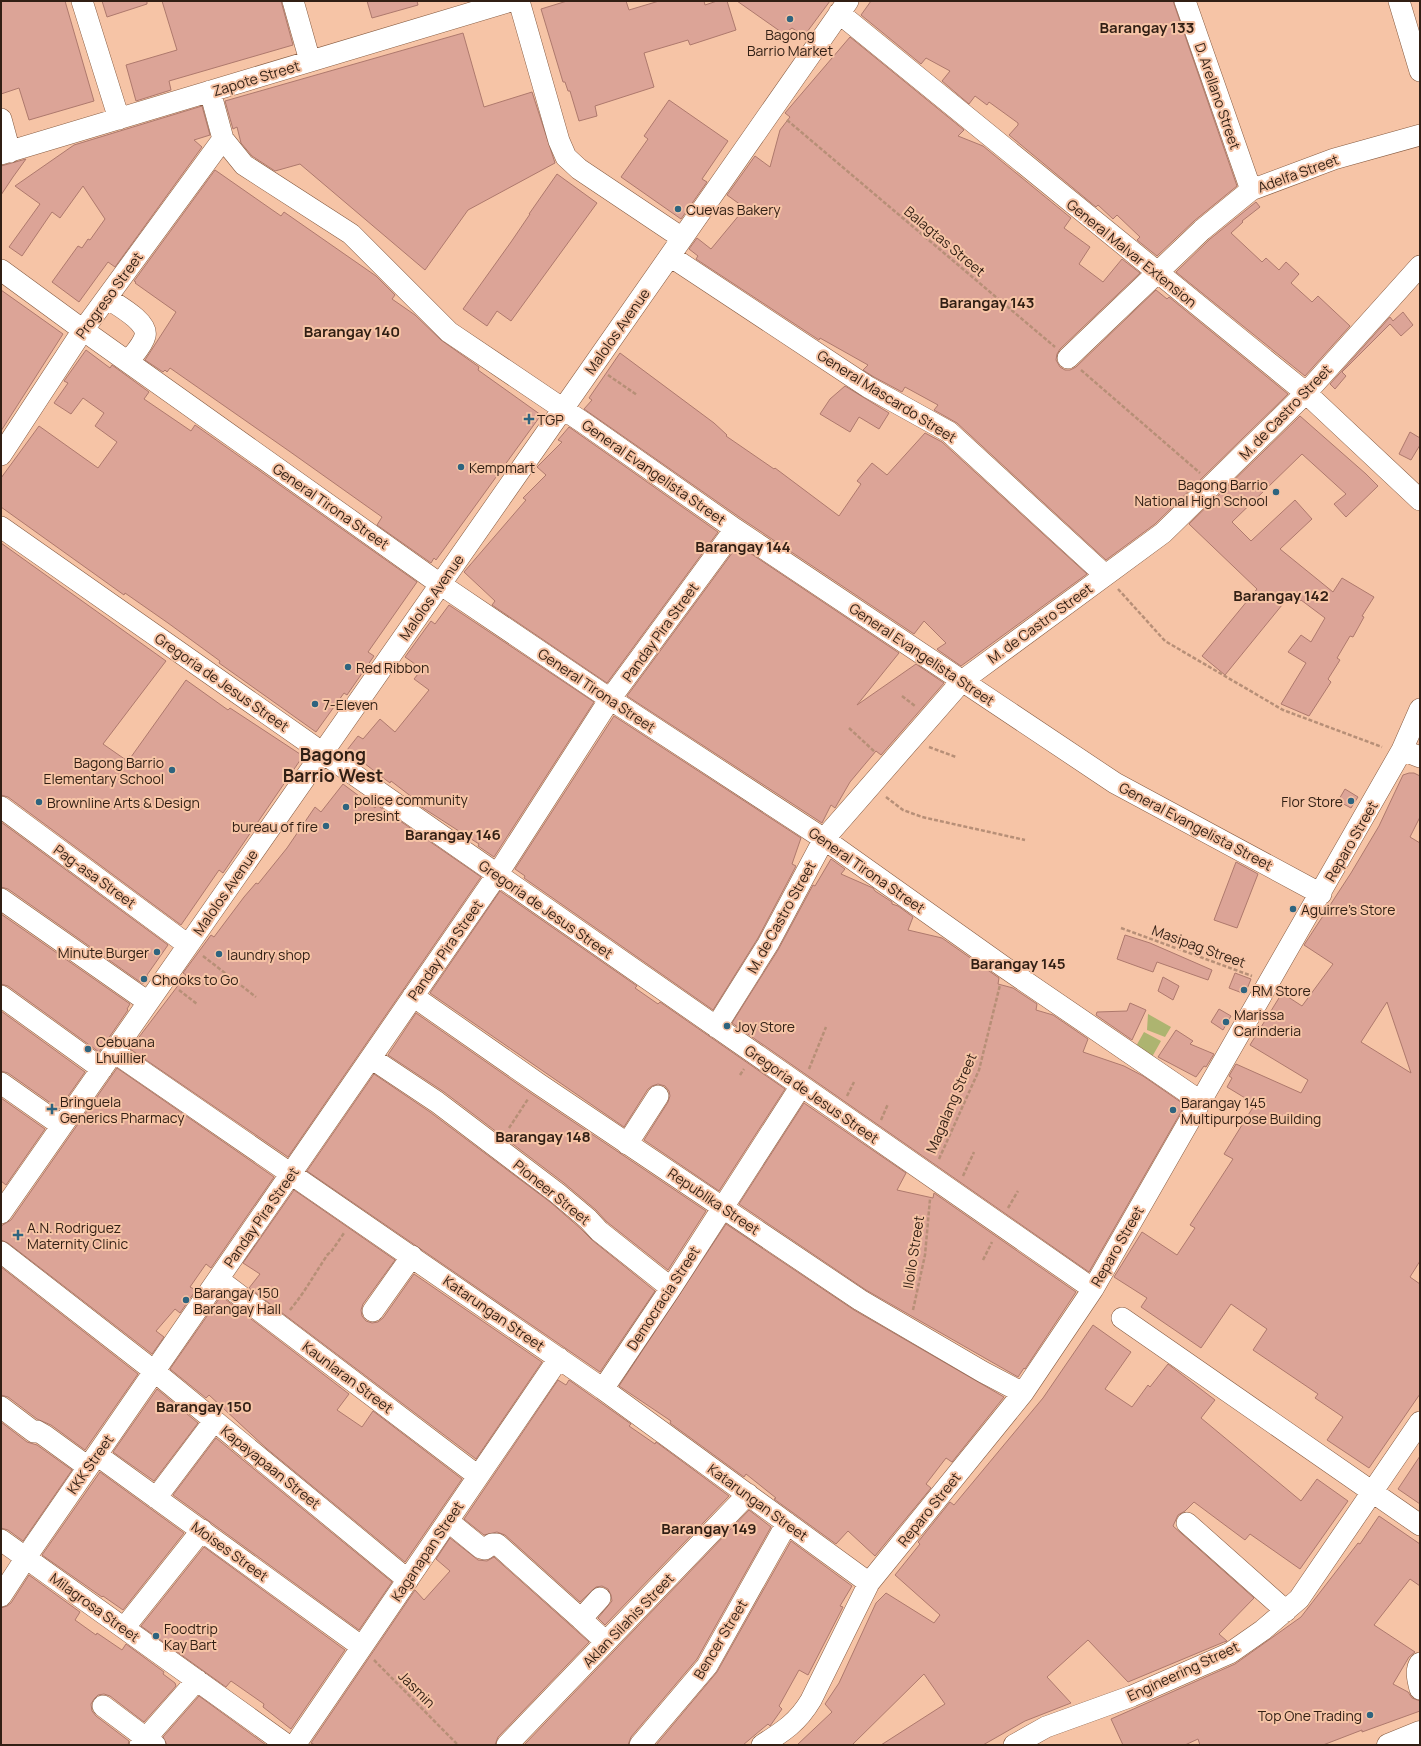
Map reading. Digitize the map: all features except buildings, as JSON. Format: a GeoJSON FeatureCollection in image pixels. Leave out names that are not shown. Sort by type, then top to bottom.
{"type":"FeatureCollection","features":[{"type":"Feature","properties":{"kind":"main road"},"geometry":{"type":"LineString","coordinates":[[1388,1745],[1420,1732]]}},
{"type":"Feature","properties":{"kind":"street"},"geometry":{"type":"LineString","coordinates":[[82,1],[119,119]]}},
{"type":"Feature","properties":{"kind":"street"},"geometry":{"type":"LineString","coordinates":[[293,1],[310,61]]}},
{"type":"Feature","properties":{"kind":"street","name":"Zapote Street"},"geometry":{"type":"LineString","coordinates":[[6,153],[510,1]]}},
{"type":"Feature","properties":{"kind":"street"},"geometry":{"type":"LineString","coordinates":[[519,1],[559,140],[566,156],[579,169],[682,238]]}},
{"type":"Feature","properties":{"kind":"street","name":"D. Arellano Street"},"geometry":{"type":"LineString","coordinates":[[1185,1],[1250,190]]}},
{"type":"Feature","properties":{"kind":"street"},"geometry":{"type":"LineString","coordinates":[[1399,1],[1420,71]]}},
{"type":"Feature","properties":{"kind":"street","name":"Malolos Avenue"},"geometry":{"type":"LineString","coordinates":[[1,1213],[7,1192],[62,1126],[165,979],[194,949],[322,753],[844,7]]}},
{"type":"Feature","properties":{"kind":"street","name":"General Malvar Extension"},"geometry":{"type":"LineString","coordinates":[[844,7],[1156,273],[1306,393],[1420,500]]}},
{"type":"Feature","properties":{"kind":"street","name":"General Evangelista Street"},"geometry":{"type":"LineString","coordinates":[[210,91],[223,139],[244,165],[351,234],[449,332],[736,529],[1115,783],[1321,894]]}},
{"type":"Feature","properties":{"kind":"street"},"geometry":{"type":"LineString","coordinates":[[1,119],[6,153]]}},
{"type":"Feature","properties":{"kind":"street","name":"Adelfa Street"},"geometry":{"type":"LineString","coordinates":[[1068,358],[1202,230],[1250,190],[1334,159],[1420,135]]}},
{"type":"Feature","properties":{"kind":"street","name":"Progreso Street"},"geometry":{"type":"LineString","coordinates":[[1,456],[83,330],[223,139]]}},
{"type":"Feature","properties":{"kind":"street","name":"General Mascardo Street"},"geometry":{"type":"LineString","coordinates":[[670,256],[868,387],[949,432],[1111,581]]}},
{"type":"Feature","properties":{"kind":"street","name":"M. de Castro Street"},"geometry":{"type":"LineString","coordinates":[[716,1027],[768,944],[824,839],[962,681],[1111,581],[1163,533],[1306,393],[1420,266]]}},
{"type":"Feature","properties":{"kind":"street","name":"General Tirona Street"},"geometry":{"type":"LineString","coordinates":[[1,270],[440,584],[610,699],[824,839],[1004,967],[1200,1101]]}},
{"type":"Feature","properties":{"kind":"street"},"geometry":{"type":"LineString","coordinates":[[107,298],[138,320],[145,329],[145,337],[128,362]]}},
{"type":"Feature","properties":{"kind":"street","name":"Gregoria de Jesus Street"},"geometry":{"type":"LineString","coordinates":[[1,527],[322,753],[1093,1289]]}},
{"type":"Feature","properties":{"kind":"street","name":"Panday Pira Street"},"geometry":{"type":"LineString","coordinates":[[154,1371],[497,875],[610,699],[736,529]]}},
{"type":"Feature","properties":{"kind":"street","name":"Reparo Street"},"geometry":{"type":"LineString","coordinates":[[762,1745],[790,1727],[803,1714],[812,1700],[869,1583],[1023,1393],[1093,1289],[1200,1101],[1321,894],[1411,754],[1420,709]]}},
{"type":"Feature","properties":{"kind":"street","name":"Pag-asa Street"},"geometry":{"type":"LineString","coordinates":[[1,807],[194,949]]}},
{"type":"Feature","properties":{"kind":"street"},"geometry":{"type":"LineString","coordinates":[[1,899],[148,1002]]}},
{"type":"Feature","properties":{"kind":"street"},"geometry":{"type":"LineString","coordinates":[[1,996],[102,1069]]}},
{"type":"Feature","properties":{"kind":"street","name":"Republika Street"},"geometry":{"type":"LineString","coordinates":[[413,996],[539,1084],[860,1300],[1023,1393]]}},
{"type":"Feature","properties":{"kind":"street","name":"Katarungan Street"},"geometry":{"type":"LineString","coordinates":[[114,1052],[559,1358],[869,1583]]}},
{"type":"Feature","properties":{"kind":"street","name":"Pioneer Street"},"geometry":{"type":"LineString","coordinates":[[371,1058],[437,1102],[557,1193],[588,1219],[599,1232],[671,1288]]}},
{"type":"Feature","properties":{"kind":"street"},"geometry":{"type":"LineString","coordinates":[[1,1083],[62,1126]]}},
{"type":"Feature","properties":{"kind":"street","name":"Democracia Street"},"geometry":{"type":"LineString","coordinates":[[603,1389],[671,1288],[801,1086]]}},
{"type":"Feature","properties":{"kind":"street"},"geometry":{"type":"LineString","coordinates":[[628,1144],[658,1096]]}},
{"type":"Feature","properties":{"kind":"street","name":"Kapayapaan Street"},"geometry":{"type":"LineString","coordinates":[[1,1252],[154,1371],[408,1580]]}},
{"type":"Feature","properties":{"kind":"street"},"geometry":{"type":"LineString","coordinates":[[373,1311],[412,1256]]}},
{"type":"Feature","properties":{"kind":"street","name":"Kaunlaran Street"},"geometry":{"type":"LineString","coordinates":[[218,1279],[478,1476]]}},
{"type":"Feature","properties":{"kind":"street"},"geometry":{"type":"LineString","coordinates":[[1122,1318],[1374,1491],[1420,1525]]}},
{"type":"Feature","properties":{"kind":"street","name":"Kaganapan Street"},"geometry":{"type":"LineString","coordinates":[[295,1745],[559,1358]]}},
{"type":"Feature","properties":{"kind":"street","name":"KKK Street"},"geometry":{"type":"LineString","coordinates":[[1,1596],[154,1371]]}},
{"type":"Feature","properties":{"kind":"street","name":"Moises Street"},"geometry":{"type":"LineString","coordinates":[[1,1407],[34,1432],[37,1431],[156,1498],[362,1647]]}},
{"type":"Feature","properties":{"kind":"street"},"geometry":{"type":"LineString","coordinates":[[156,1498],[214,1421]]}},
{"type":"Feature","properties":{"kind":"street","name":"Engineering Street"},"geometry":{"type":"LineString","coordinates":[[1014,1745],[1046,1727],[1132,1696],[1230,1653],[1263,1630],[1299,1599],[1420,1422]]}},
{"type":"Feature","properties":{"kind":"street","name":"Aklan Silahis Street"},"geometry":{"type":"LineString","coordinates":[[507,1745],[748,1494]]}},
{"type":"Feature","properties":{"kind":"street"},"geometry":{"type":"LineString","coordinates":[[448,1521],[481,1548],[485,1549],[492,1544],[497,1544],[606,1642]]}},
{"type":"Feature","properties":{"kind":"street","name":"Bencer Street"},"geometry":{"type":"LineString","coordinates":[[640,1745],[707,1666],[786,1522]]}},
{"type":"Feature","properties":{"kind":"street"},"geometry":{"type":"LineString","coordinates":[[1187,1523],[1286,1611]]}},
{"type":"Feature","properties":{"kind":"street"},"geometry":{"type":"LineString","coordinates":[[124,1628],[202,1530]]}},
{"type":"Feature","properties":{"kind":"street","name":"Milagrosa Street"},"geometry":{"type":"LineString","coordinates":[[1,1540],[287,1745]]}},
{"type":"Feature","properties":{"kind":"street"},"geometry":{"type":"LineString","coordinates":[[581,1619],[600,1598]]}},
{"type":"Feature","properties":{"kind":"street"},"geometry":{"type":"LineString","coordinates":[[1420,1663],[1418,1666],[1417,1679],[1420,1689]]}},
{"type":"Feature","properties":{"kind":"street"},"geometry":{"type":"LineString","coordinates":[[103,1706],[147,1742],[196,1680]]}},
{"type":"Feature","properties":{"kind":"path","name":"Balagtas Street"},"geometry":{"type":"LineString","coordinates":[[773,108],[1068,358],[1213,484]]}},
{"type":"Feature","properties":{"kind":"path"},"geometry":{"type":"LineString","coordinates":[[593,365],[638,395]]}},
{"type":"Feature","properties":{"kind":"path"},"geometry":{"type":"LineString","coordinates":[[1111,581],[1166,641],[1283,710],[1377,746]]}},
{"type":"Feature","properties":{"kind":"path"},"geometry":{"type":"LineString","coordinates":[[848,728],[878,754]]}},
{"type":"Feature","properties":{"kind":"path"},"geometry":{"type":"LineString","coordinates":[[925,745],[956,757]]}},
{"type":"Feature","properties":{"kind":"path"},"geometry":{"type":"LineString","coordinates":[[885,796],[903,810],[922,817],[1025,840]]}},
{"type":"Feature","properties":{"kind":"path","name":"Masipag Street"},"geometry":{"type":"LineString","coordinates":[[1121,928],[1270,982]]}},
{"type":"Feature","properties":{"kind":"path"},"geometry":{"type":"LineString","coordinates":[[194,949],[256,997]]}},
{"type":"Feature","properties":{"kind":"path","name":"Magalang Street"},"geometry":{"type":"LineString","coordinates":[[932,1178],[935,1167],[979,1070],[1004,967]]}},
{"type":"Feature","properties":{"kind":"path"},"geometry":{"type":"LineString","coordinates":[[165,979],[197,1004]]}},
{"type":"Feature","properties":{"kind":"path"},"geometry":{"type":"LineString","coordinates":[[801,1086],[826,1027]]}},
{"type":"Feature","properties":{"kind":"path"},"geometry":{"type":"LineString","coordinates":[[509,1128],[539,1084]]}},
{"type":"Feature","properties":{"kind":"path"},"geometry":{"type":"LineString","coordinates":[[955,1193],[974,1152]]}},
{"type":"Feature","properties":{"kind":"path","name":"Iloilo Street"},"geometry":{"type":"LineString","coordinates":[[909,1329],[925,1255],[932,1178]]}},
{"type":"Feature","properties":{"kind":"path"},"geometry":{"type":"LineString","coordinates":[[279,1325],[302,1296],[316,1272],[354,1217]]}},
{"type":"Feature","properties":{"kind":"path","name":"Jasmin"},"geometry":{"type":"LineString","coordinates":[[362,1647],[458,1745]]}},
{"type":"Feature","properties":{"kind":"green space"},"geometry":{"type":"Polygon","coordinates":[[[1148,1014],[1171,1027],[1165,1037],[1147,1030],[1148,1014]]]}},
{"type":"Feature","properties":{"kind":"green space"},"geometry":{"type":"Polygon","coordinates":[[[1144,1032],[1161,1041],[1152,1057],[1135,1048],[1144,1032]]]}},
{"type":"Feature","properties":{"kind":"place","name":"Bagong Barrio Market"},"geometry":{"type":"Point","coordinates":[790,19]}},
{"type":"Feature","properties":{"kind":"place","name":"Cuevas Bakery"},"geometry":{"type":"Point","coordinates":[678,209]}},
{"type":"Feature","properties":{"kind":"place","name":"TGP"},"geometry":{"type":"Point","coordinates":[529,419]}},
{"type":"Feature","properties":{"kind":"place","name":"Kempmart"},"geometry":{"type":"Point","coordinates":[461,467]}},
{"type":"Feature","properties":{"kind":"place","name":"Bagong Barrio National High School"},"geometry":{"type":"Point","coordinates":[1276,492]}},
{"type":"Feature","properties":{"kind":"place","name":"Red Ribbon"},"geometry":{"type":"Point","coordinates":[348,667]}},
{"type":"Feature","properties":{"kind":"place","name":"7-Eleven"},"geometry":{"type":"Point","coordinates":[315,704]}},
{"type":"Feature","properties":{"kind":"place","name":"Bagong Barrio Elementary School"},"geometry":{"type":"Point","coordinates":[172,770]}},
{"type":"Feature","properties":{"kind":"place","name":"Flor Store"},"geometry":{"type":"Point","coordinates":[1351,801]}},
{"type":"Feature","properties":{"kind":"place","name":"Brownline Arts & Design"},"geometry":{"type":"Point","coordinates":[39,802]}},
{"type":"Feature","properties":{"kind":"place","name":"police community presint"},"geometry":{"type":"Point","coordinates":[346,807]}},
{"type":"Feature","properties":{"kind":"place","name":"bureau of fire"},"geometry":{"type":"Point","coordinates":[326,826]}},
{"type":"Feature","properties":{"kind":"place","name":"Aguirre's Store"},"geometry":{"type":"Point","coordinates":[1293,909]}},
{"type":"Feature","properties":{"kind":"place","name":"Minute Burger"},"geometry":{"type":"Point","coordinates":[157,952]}},
{"type":"Feature","properties":{"kind":"place","name":"laundry shop"},"geometry":{"type":"Point","coordinates":[219,954]}},
{"type":"Feature","properties":{"kind":"place","name":"Chooks to Go"},"geometry":{"type":"Point","coordinates":[144,979]}},
{"type":"Feature","properties":{"kind":"place","name":"RM Store"},"geometry":{"type":"Point","coordinates":[1244,990]}},
{"type":"Feature","properties":{"kind":"place","name":"Marissa Carinderia"},"geometry":{"type":"Point","coordinates":[1226,1022]}},
{"type":"Feature","properties":{"kind":"place","name":"Joy Store"},"geometry":{"type":"Point","coordinates":[727,1026]}},
{"type":"Feature","properties":{"kind":"place","name":"Cebuana Lhuillier"},"geometry":{"type":"Point","coordinates":[88,1049]}},
{"type":"Feature","properties":{"kind":"place","name":"Bringuela Generics Pharmacy"},"geometry":{"type":"Point","coordinates":[52,1109]}},
{"type":"Feature","properties":{"kind":"place","name":"Barangay 145 Multipurpose Building"},"geometry":{"type":"Point","coordinates":[1173,1110]}},
{"type":"Feature","properties":{"kind":"place","name":"A.N. Rodriguez Maternity Clinic"},"geometry":{"type":"Point","coordinates":[18,1235]}},
{"type":"Feature","properties":{"kind":"place","name":"Barangay 150 Barangay Hall"},"geometry":{"type":"Point","coordinates":[186,1300]}},
{"type":"Feature","properties":{"kind":"place","name":"Foodtrip Kay Bart"},"geometry":{"type":"Point","coordinates":[156,1636]}},
{"type":"Feature","properties":{"kind":"place","name":"Top One Trading"},"geometry":{"type":"Point","coordinates":[1370,1715]}},
{"type":"Feature","properties":{"kind":"district","name":"Barangay 133"},"geometry":{"type":"Point","coordinates":[1147,27]}},
{"type":"Feature","properties":{"kind":"district","name":"Barangay 143"},"geometry":{"type":"Point","coordinates":[987,302]}},
{"type":"Feature","properties":{"kind":"district","name":"Barangay 140"},"geometry":{"type":"Point","coordinates":[352,331]}},
{"type":"Feature","properties":{"kind":"district","name":"Barangay 144"},"geometry":{"type":"Point","coordinates":[743,546]}},
{"type":"Feature","properties":{"kind":"district","name":"Barangay 142"},"geometry":{"type":"Point","coordinates":[1281,595]}},
{"type":"Feature","properties":{"kind":"district","name":"Bagong Barrio West"},"geometry":{"type":"Point","coordinates":[333,764]}},
{"type":"Feature","properties":{"kind":"district","name":"Barangay 146"},"geometry":{"type":"Point","coordinates":[453,834]}},
{"type":"Feature","properties":{"kind":"district","name":"Barangay 145"},"geometry":{"type":"Point","coordinates":[1018,963]}},
{"type":"Feature","properties":{"kind":"district","name":"Barangay 148"},"geometry":{"type":"Point","coordinates":[543,1136]}},
{"type":"Feature","properties":{"kind":"district","name":"Barangay 150"},"geometry":{"type":"Point","coordinates":[204,1406]}},
{"type":"Feature","properties":{"kind":"district","name":"Barangay 149"},"geometry":{"type":"Point","coordinates":[709,1528]}}]}
